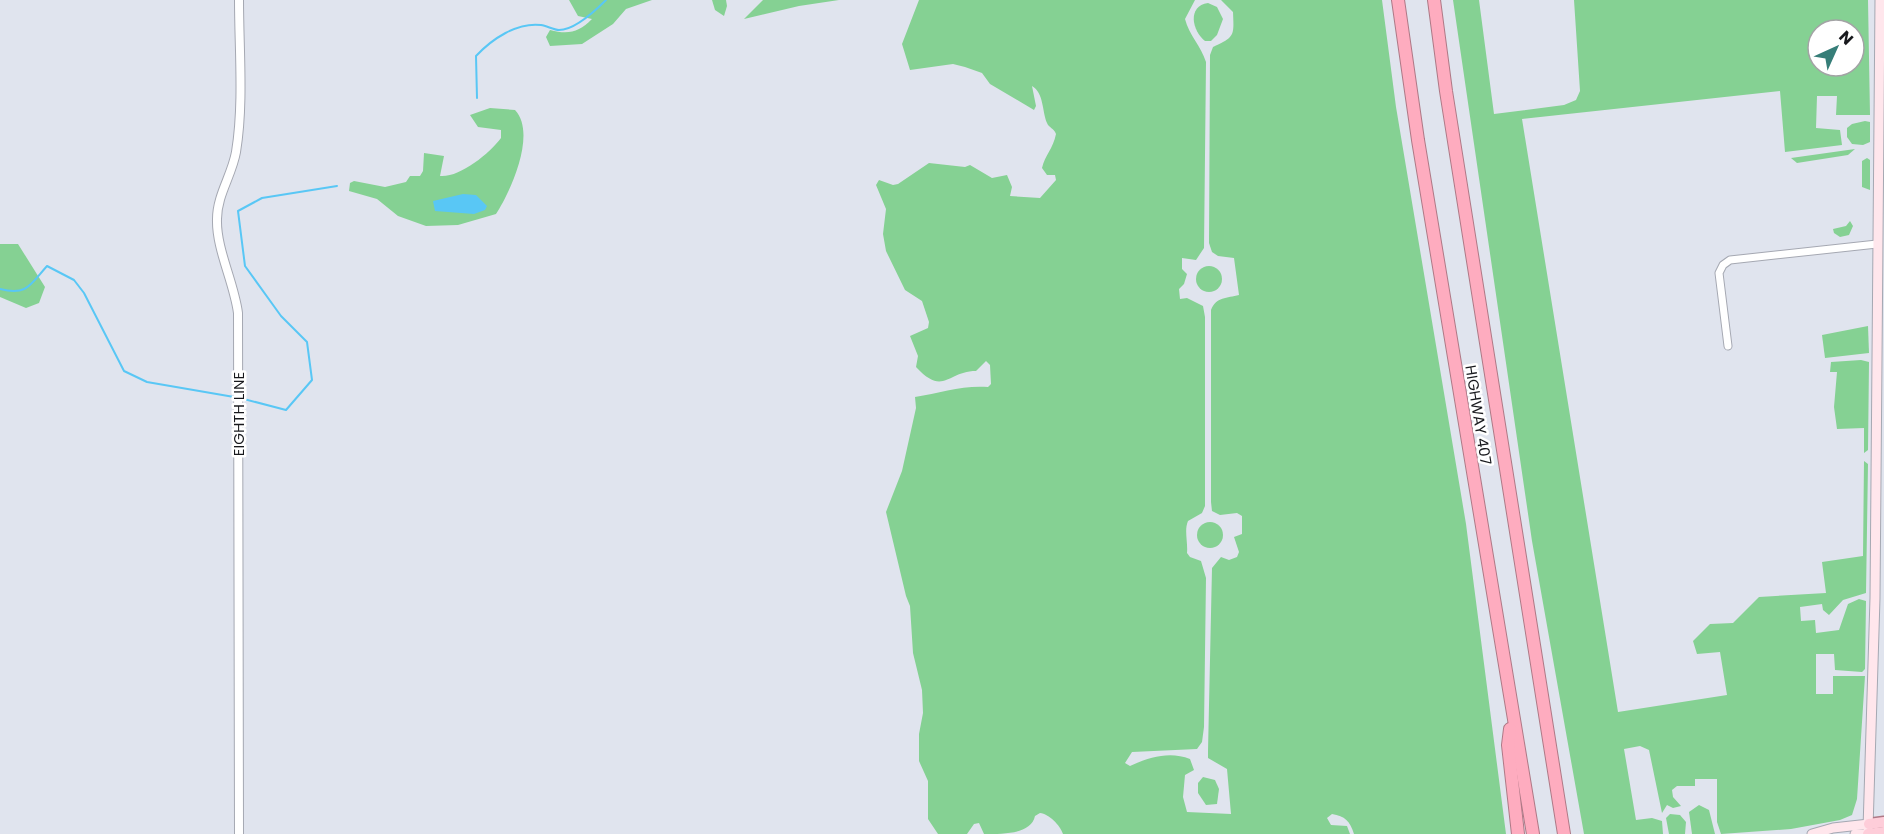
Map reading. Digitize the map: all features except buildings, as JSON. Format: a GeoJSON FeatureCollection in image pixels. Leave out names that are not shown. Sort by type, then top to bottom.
{"type":"FeatureCollection","features":[{"type":"Feature","properties":{"kind":"highway","name":"HIGHWAY 407"},"geometry":{"type":"LineString","coordinates":[[1398,0],[1418,140],[1533,834]]}},
{"type":"Feature","properties":{"kind":"highway","name":"HIGHWAY 407"},"geometry":{"type":"LineString","coordinates":[[1434,0],[1446,91],[1564,834]]}},
{"type":"Feature","properties":{"kind":"highway"},"geometry":{"type":"LineString","coordinates":[[1512,716],[1508,745],[1518,834]]}},
{"type":"Feature","properties":{"kind":"main road"},"geometry":{"type":"LineString","coordinates":[[1868,831],[1880,599],[1877,244],[1880,0]]}},
{"type":"Feature","properties":{"kind":"main road"},"geometry":{"type":"LineString","coordinates":[[1855,834],[1868,831],[1884,822]]}},
{"type":"Feature","properties":{"kind":"main road"},"geometry":{"type":"LineString","coordinates":[[1820,834],[1833,828],[1884,832]]}},
{"type":"Feature","properties":{"kind":"street","name":"EIGHTH LINE"},"geometry":{"type":"LineString","coordinates":[[239,0],[239,110],[236,151],[218,207],[217,221],[221,245],[235,293],[240,392],[239,834]]}},
{"type":"Feature","properties":{"kind":"street"},"geometry":{"type":"LineString","coordinates":[[1728,346],[1719,273],[1723,265],[1730,260],[1877,244]]}},
{"type":"Feature","properties":{"kind":"green space"},"geometry":{"type":"Polygon","coordinates":[[[569,0],[652,0],[626,9],[613,24],[582,44],[550,46],[546,37],[550,30],[573,31],[583,27],[592,19],[578,16],[569,0]]]}},
{"type":"Feature","properties":{"kind":"green space"},"geometry":{"type":"Polygon","coordinates":[[[712,0],[726,0],[724,16],[715,10],[712,0]]]}},
{"type":"Feature","properties":{"kind":"green space"},"geometry":{"type":"Polygon","coordinates":[[[763,0],[839,0],[799,6],[744,19],[763,0]]]}},
{"type":"Feature","properties":{"kind":"green space"},"geometry":{"type":"Polygon","coordinates":[[[919,0],[1195,0],[1185,19],[1206,62],[1204,248],[1196,260],[1182,258],[1182,269],[1187,274],[1184,284],[1179,289],[1180,299],[1187,298],[1203,306],[1205,317],[1205,506],[1202,513],[1188,521],[1186,532],[1187,553],[1190,557],[1201,561],[1206,578],[1204,727],[1202,742],[1197,749],[1132,752],[1125,763],[1130,766],[1167,755],[1190,759],[1194,770],[1185,775],[1183,797],[1187,812],[1231,814],[1227,769],[1208,758],[1212,568],[1221,557],[1229,560],[1237,557],[1239,552],[1234,537],[1242,534],[1242,516],[1237,513],[1220,515],[1212,511],[1211,310],[1219,300],[1239,295],[1234,258],[1218,256],[1212,252],[1209,243],[1210,55],[1213,47],[1226,41],[1233,31],[1233,12],[1221,0],[1382,0],[1396,107],[1466,524],[1506,834],[1354,834],[1346,820],[1332,814],[1327,818],[1331,825],[1347,826],[1350,834],[1063,834],[1054,820],[1040,813],[1023,830],[1016,832],[984,834],[979,823],[974,824],[967,834],[938,834],[928,819],[928,781],[919,761],[919,734],[923,713],[922,690],[913,653],[910,606],[886,512],[902,471],[916,408],[915,397],[961,388],[988,387],[991,384],[990,365],[986,361],[976,371],[940,381],[925,376],[916,367],[918,356],[910,336],[928,328],[929,322],[922,301],[905,290],[886,251],[883,234],[886,209],[876,185],[879,180],[893,185],[898,184],[929,163],[965,167],[970,165],[992,178],[1007,175],[1012,187],[1010,196],[1040,198],[1056,180],[1055,175],[1047,175],[1042,168],[1056,134],[1047,123],[1039,93],[1032,86],[1036,106],[1034,110],[990,84],[982,73],[965,67],[953,64],[910,70],[902,44],[919,0]]]}},
{"type":"Feature","properties":{"kind":"green space"},"geometry":{"type":"Polygon","coordinates":[[[1453,0],[1479,0],[1494,114],[1564,105],[1576,100],[1580,91],[1574,0],[1868,0],[1870,115],[1836,115],[1837,96],[1817,96],[1816,128],[1840,130],[1842,145],[1785,152],[1780,91],[1522,119],[1618,712],[1727,695],[1720,652],[1697,654],[1693,641],[1710,624],[1733,623],[1759,597],[1826,593],[1822,562],[1863,556],[1864,461],[1868,464],[1866,593],[1843,600],[1829,615],[1823,610],[1822,604],[1800,607],[1801,621],[1815,620],[1816,633],[1839,630],[1848,604],[1859,599],[1866,601],[1865,669],[1862,672],[1835,670],[1834,654],[1816,654],[1816,694],[1833,694],[1833,676],[1865,676],[1857,799],[1852,815],[1840,820],[1791,829],[1721,834],[1717,822],[1717,779],[1695,779],[1695,786],[1677,786],[1672,790],[1673,797],[1681,806],[1673,808],[1667,805],[1662,813],[1649,750],[1640,746],[1624,749],[1636,820],[1652,818],[1662,821],[1663,834],[1584,834],[1532,541],[1453,0]]]}},
{"type":"Feature","properties":{"kind":"green space"},"geometry":{"type":"Polygon","coordinates":[[[1208,3],[1217,7],[1223,19],[1217,35],[1211,41],[1205,41],[1197,31],[1194,14],[1201,5],[1208,3]]]}},
{"type":"Feature","properties":{"kind":"green space"},"geometry":{"type":"Polygon","coordinates":[[[490,108],[515,110],[521,120],[523,133],[523,147],[514,177],[496,214],[458,225],[426,226],[398,216],[377,199],[349,191],[350,183],[354,181],[385,187],[406,182],[410,176],[420,176],[423,171],[424,153],[444,156],[440,176],[448,176],[464,169],[481,158],[501,138],[501,130],[478,127],[470,115],[490,108]]]}},
{"type":"Feature","properties":{"kind":"green space"},"geometry":{"type":"Polygon","coordinates":[[[1870,122],[1870,142],[1863,145],[1852,144],[1847,137],[1847,128],[1852,124],[1870,122]]]}},
{"type":"Feature","properties":{"kind":"green space"},"geometry":{"type":"Polygon","coordinates":[[[1855,149],[1848,155],[1797,163],[1791,158],[1855,149]]]}},
{"type":"Feature","properties":{"kind":"green space"},"geometry":{"type":"Polygon","coordinates":[[[1867,158],[1870,160],[1870,190],[1862,187],[1862,161],[1867,158]]]}},
{"type":"Feature","properties":{"kind":"green space"},"geometry":{"type":"Polygon","coordinates":[[[1850,221],[1853,226],[1849,235],[1840,237],[1834,233],[1833,229],[1846,226],[1850,221]]]}},
{"type":"Feature","properties":{"kind":"green space"},"geometry":{"type":"Polygon","coordinates":[[[0,244],[18,244],[45,287],[39,303],[26,308],[0,297],[0,244]]]}},
{"type":"Feature","properties":{"kind":"green space"},"geometry":{"type":"Polygon","coordinates":[[[1209,266],[1218,270],[1222,279],[1218,288],[1209,292],[1200,288],[1196,279],[1200,270],[1209,266]]]}},
{"type":"Feature","properties":{"kind":"green space"},"geometry":{"type":"Polygon","coordinates":[[[1868,326],[1869,353],[1825,358],[1822,335],[1868,326]]]}},
{"type":"Feature","properties":{"kind":"green space"},"geometry":{"type":"Polygon","coordinates":[[[1861,360],[1869,362],[1868,450],[1864,453],[1864,428],[1837,429],[1834,407],[1837,372],[1830,372],[1831,362],[1861,360]]]}},
{"type":"Feature","properties":{"kind":"green space"},"geometry":{"type":"Polygon","coordinates":[[[1210,522],[1219,526],[1223,535],[1219,544],[1210,548],[1201,544],[1197,535],[1201,526],[1210,522]]]}},
{"type":"Feature","properties":{"kind":"green space"},"geometry":{"type":"Polygon","coordinates":[[[1203,777],[1215,780],[1219,789],[1217,804],[1206,805],[1198,793],[1198,783],[1203,777]]]}},
{"type":"Feature","properties":{"kind":"green space"},"geometry":{"type":"Polygon","coordinates":[[[1699,805],[1709,810],[1715,834],[1692,834],[1689,812],[1699,805]]]}},
{"type":"Feature","properties":{"kind":"green space"},"geometry":{"type":"Polygon","coordinates":[[[1670,814],[1680,815],[1686,822],[1685,834],[1669,834],[1666,818],[1670,814]]]}},
{"type":"Feature","properties":{"kind":"water"},"geometry":{"type":"Polygon","coordinates":[[[463,194],[476,195],[487,206],[485,210],[474,214],[435,211],[433,201],[463,194]]]}},
{"type":"Feature","properties":{"kind":"waterway"},"geometry":{"type":"LineString","coordinates":[[477,98],[476,56],[490,44],[505,33],[523,26],[541,25],[559,30],[572,27],[585,19],[606,0]]}},
{"type":"Feature","properties":{"kind":"waterway"},"geometry":{"type":"LineString","coordinates":[[240,398],[286,410],[312,380],[307,342],[281,316],[245,266],[238,211],[262,198],[337,186]]}},
{"type":"Feature","properties":{"kind":"waterway"},"geometry":{"type":"LineString","coordinates":[[0,289],[22,290],[32,283],[47,266],[74,280],[84,293],[124,371],[147,382],[234,397]]}}]}
